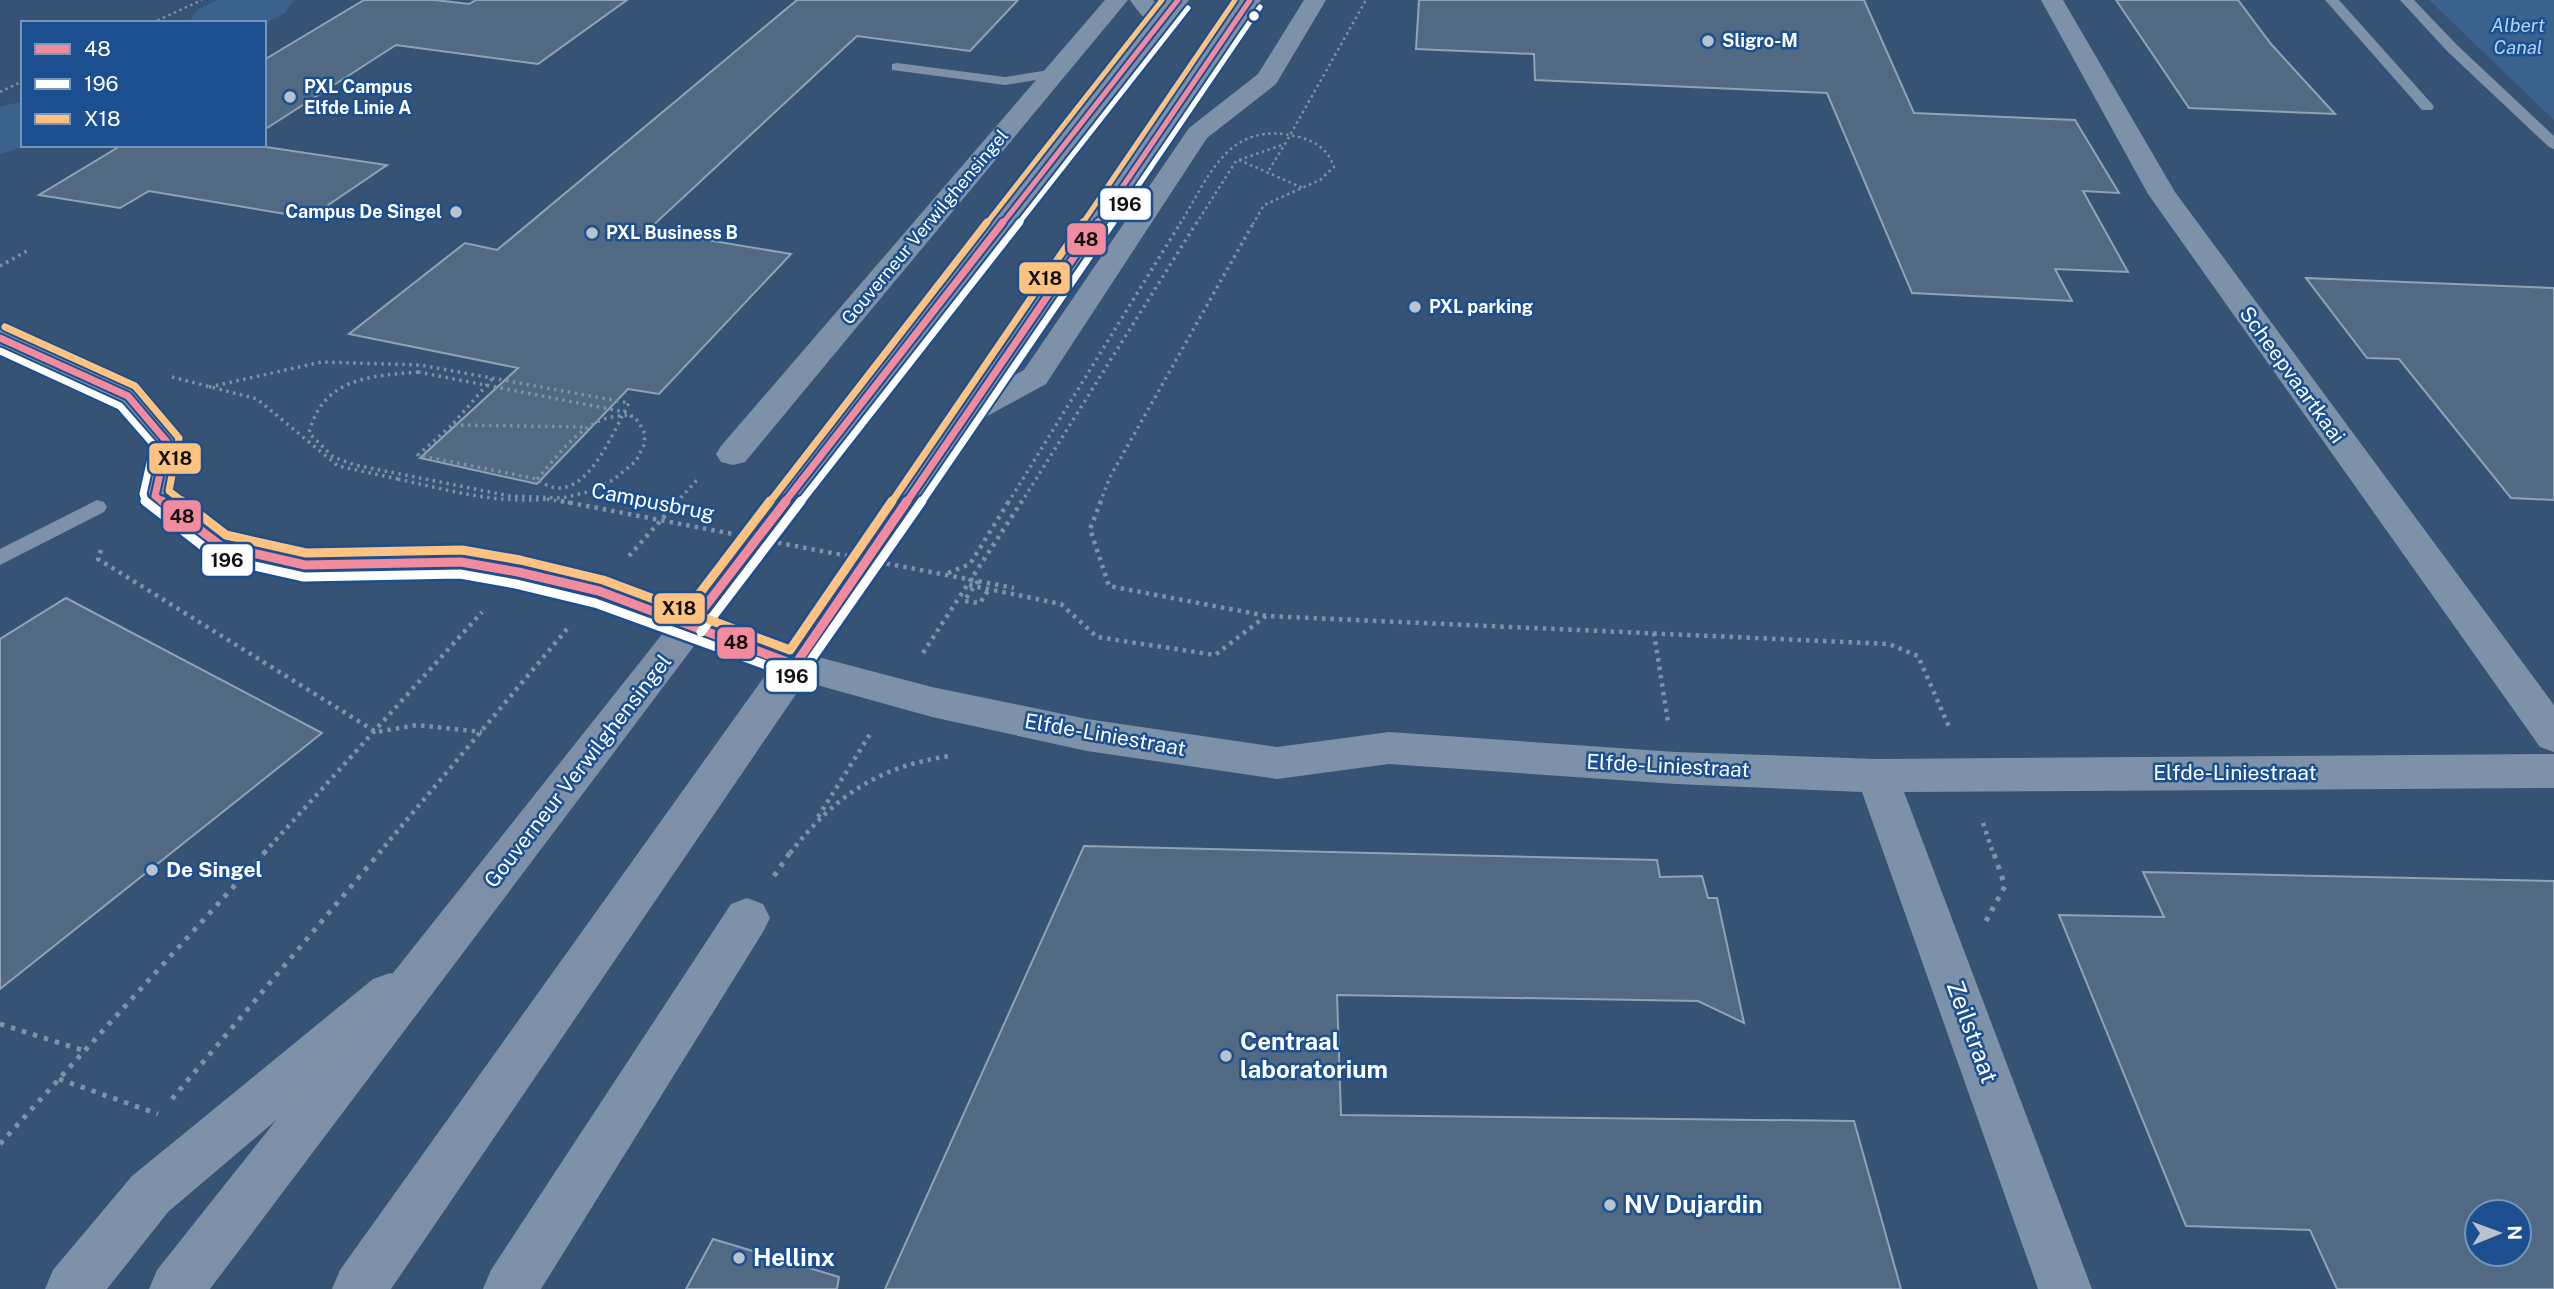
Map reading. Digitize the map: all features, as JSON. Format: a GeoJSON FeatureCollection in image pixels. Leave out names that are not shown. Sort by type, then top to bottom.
{"type":"FeatureCollection","features":[{"type":"Feature","properties":{"kind":"highway"},"geometry":{"type":"LineString","coordinates":[[359,1289],[970,412],[1250,0]]}},
{"type":"Feature","properties":{"kind":"highway","name":"Gouverneur Verwilghensingel"},"geometry":{"type":"LineString","coordinates":[[176,1289],[691,625],[1160,7]]}},
{"type":"Feature","properties":{"kind":"highway"},"geometry":{"type":"LineString","coordinates":[[691,625],[794,665]]}},
{"type":"Feature","properties":{"kind":"street","name":"Gouverneur Verwilghensingel"},"geometry":{"type":"LineString","coordinates":[[733,454],[1117,0]]}},
{"type":"Feature","properties":{"kind":"street"},"geometry":{"type":"LineString","coordinates":[[970,412],[1035,377],[1198,134],[1267,79],[1315,0]]}},
{"type":"Feature","properties":{"kind":"street","name":"Scheepvaartkaai"},"geometry":{"type":"LineString","coordinates":[[2052,0],[2161,194],[2554,736]]}},
{"type":"Feature","properties":{"kind":"street"},"geometry":{"type":"LineString","coordinates":[[1,340],[128,396],[167,442],[155,496],[221,546],[304,565],[461,562],[599,591],[691,625]]}},
{"type":"Feature","properties":{"kind":"street","name":"Elfde-Liniestraat"},"geometry":{"type":"LineString","coordinates":[[794,665],[897,692],[1087,735],[1277,763],[1389,748],[1676,768],[1877,776],[2554,771]]}},
{"type":"Feature","properties":{"kind":"street","name":"Zeilstraat"},"geometry":{"type":"LineString","coordinates":[[1877,776],[2065,1289]]}},
{"type":"Feature","properties":{"kind":"street"},"geometry":{"type":"LineString","coordinates":[[510,1289],[747,918]]}},
{"type":"Feature","properties":{"kind":"street","name":"Gouverneur Verwilghensingel"},"geometry":{"type":"LineString","coordinates":[[72,1289],[150,1194],[434,957]]}},
{"type":"Feature","properties":{"kind":"street"},"geometry":{"type":"LineString","coordinates":[[394,1289],[415,1207]]}},
{"type":"Feature","properties":{"kind":"lane"},"geometry":{"type":"LineString","coordinates":[[2332,0],[2427,107]]}},
{"type":"Feature","properties":{"kind":"lane"},"geometry":{"type":"LineString","coordinates":[[2407,0],[2452,48],[2554,145]]}},
{"type":"Feature","properties":{"kind":"lane"},"geometry":{"type":"LineString","coordinates":[[897,67],[1005,81],[1055,73]]}},
{"type":"Feature","properties":{"kind":"lane"},"geometry":{"type":"LineString","coordinates":[[0,558],[97,507]]}},
{"type":"Feature","properties":{"kind":"path"},"geometry":{"type":"LineString","coordinates":[[156,21],[202,0]]}},
{"type":"Feature","properties":{"kind":"path"},"geometry":{"type":"LineString","coordinates":[[1269,170],[1366,0]]}},
{"type":"Feature","properties":{"kind":"path"},"geometry":{"type":"LineString","coordinates":[[0,92],[21,82]]}},
{"type":"Feature","properties":{"kind":"path"},"geometry":{"type":"LineString","coordinates":[[947,574],[970,564],[1223,154],[1235,144],[1269,135],[1287,135],[1325,147],[1332,155],[1334,167],[1326,178],[1264,205],[1110,477],[1090,529],[1109,586],[1267,616],[1654,633],[1676,768]]}},
{"type":"Feature","properties":{"kind":"path"},"geometry":{"type":"LineString","coordinates":[[747,918],[784,859],[818,817],[969,585],[1236,161],[1285,144]]}},
{"type":"Feature","properties":{"kind":"path"},"geometry":{"type":"LineString","coordinates":[[1223,154],[1269,170],[1303,188]]}},
{"type":"Feature","properties":{"kind":"path"},"geometry":{"type":"LineString","coordinates":[[0,266],[27,251]]}},
{"type":"Feature","properties":{"kind":"path"},"geometry":{"type":"LineString","coordinates":[[209,387],[321,362],[420,365],[629,404],[581,481],[561,488],[551,488],[537,480],[418,455],[452,425],[492,379]]}},
{"type":"Feature","properties":{"kind":"path","name":"Campusbrug"},"geometry":{"type":"LineString","coordinates":[[634,416],[625,412],[418,372],[381,375],[354,382],[330,394],[314,413],[309,433],[333,457],[401,476],[510,496],[559,500],[1014,588]]}},
{"type":"Feature","properties":{"kind":"path"},"geometry":{"type":"LineString","coordinates":[[170,377],[257,399],[338,466],[499,499],[544,500],[586,494],[621,476],[642,452],[644,428],[634,416],[624,414],[604,417],[587,427],[537,480]]}},
{"type":"Feature","properties":{"kind":"path","name":"Campusbrug"},"geometry":{"type":"LineString","coordinates":[[559,500],[590,493],[607,485],[631,465],[640,450],[643,437],[639,425],[630,415],[607,404]]}},
{"type":"Feature","properties":{"kind":"path"},"geometry":{"type":"LineString","coordinates":[[452,425],[587,427]]}},
{"type":"Feature","properties":{"kind":"path"},"geometry":{"type":"LineString","coordinates":[[150,1125],[666,514]]}},
{"type":"Feature","properties":{"kind":"path"},"geometry":{"type":"LineString","coordinates":[[102,547],[99,559],[376,732],[417,725],[482,732]]}},
{"type":"Feature","properties":{"kind":"path"},"geometry":{"type":"LineString","coordinates":[[0,1144],[376,732],[518,572]]}},
{"type":"Feature","properties":{"kind":"path"},"geometry":{"type":"LineString","coordinates":[[978,581],[964,600],[980,603],[989,589]]}},
{"type":"Feature","properties":{"kind":"path"},"geometry":{"type":"LineString","coordinates":[[969,585],[1061,604],[1097,637],[1215,655],[1267,616]]}},
{"type":"Feature","properties":{"kind":"path"},"geometry":{"type":"LineString","coordinates":[[818,817],[859,783],[923,758],[962,755]]}},
{"type":"Feature","properties":{"kind":"path"},"geometry":{"type":"LineString","coordinates":[[0,1024],[85,1051]]}},
{"type":"Feature","properties":{"kind":"path"},"geometry":{"type":"LineString","coordinates":[[59,1079],[159,1114]]}},
{"type":"Feature","properties":{"kind":"water","name":"Albert Canal"},"geometry":{"type":"Polygon","coordinates":[[[2429,0],[2554,0],[2554,120],[2429,0]]]}},
{"type":"Feature","properties":{"kind":"building","name":"PXL Campus Elfde Linie A"},"geometry":{"type":"Polygon","coordinates":[[[364,0],[435,0],[469,4],[476,0],[627,0],[538,64],[396,45],[266,129],[266,59],[364,0]]]}},
{"type":"Feature","properties":{"kind":"building","name":"PXL Business B"},"geometry":{"type":"Polygon","coordinates":[[[797,0],[1018,0],[970,51],[857,36],[648,230],[791,254],[659,394],[628,389],[537,484],[420,458],[518,368],[349,334],[465,243],[497,250],[797,0]]]}},
{"type":"Feature","properties":{"kind":"building"},"geometry":{"type":"Polygon","coordinates":[[[1419,0],[1864,0],[1914,113],[2075,120],[2119,193],[2083,191],[2128,272],[2055,269],[2072,301],[1912,293],[1827,93],[1535,80],[1534,54],[1416,49],[1419,0]]]}},
{"type":"Feature","properties":{"kind":"building"},"geometry":{"type":"Polygon","coordinates":[[[2116,0],[2238,0],[2271,44],[2335,114],[2189,108],[2116,0]]]}},
{"type":"Feature","properties":{"kind":"building","name":"PXL Campus Elfde Linie A"},"geometry":{"type":"Polygon","coordinates":[[[119,147],[266,147],[387,165],[309,218],[149,191],[120,208],[39,195],[119,147]]]}},
{"type":"Feature","properties":{"kind":"building"},"geometry":{"type":"Polygon","coordinates":[[[2306,278],[2554,288],[2554,500],[2511,498],[2399,359],[2367,358],[2306,278]]]}},
{"type":"Feature","properties":{"kind":"building"},"geometry":{"type":"Polygon","coordinates":[[[66,598],[322,733],[0,989],[0,639],[66,598]]]}},
{"type":"Feature","properties":{"kind":"building","name":"Centraal laboratorium"},"geometry":{"type":"Polygon","coordinates":[[[1084,846],[1657,860],[1660,877],[1702,876],[1708,898],[1717,898],[1744,1023],[1698,1001],[1337,995],[1341,1115],[1854,1121],[1901,1289],[885,1289],[1084,846]]]}},
{"type":"Feature","properties":{"kind":"building"},"geometry":{"type":"Polygon","coordinates":[[[2143,872],[2554,881],[2554,1289],[2337,1289],[2310,1230],[2186,1226],[2059,915],[2164,917],[2143,872]]]}},
{"type":"Feature","properties":{"kind":"building","name":"Hellinx"},"geometry":{"type":"Polygon","coordinates":[[[713,1239],[839,1277],[837,1289],[686,1289],[713,1239]]]}},
{"type":"Feature","properties":{"kind":"waterway"},"geometry":{"type":"LineString","coordinates":[[223,21],[264,0]]}},
{"type":"Feature","properties":{"kind":"waterway"},"geometry":{"type":"LineString","coordinates":[[0,133],[21,123]]}},
{"type":"Feature","properties":{"kind":"transit line","name":"X18"},"geometry":{"type":"LineString","coordinates":[[681,618],[851,395],[1162,0]]}},
{"type":"Feature","properties":{"kind":"transit line","name":"48"},"geometry":{"type":"LineString","coordinates":[[691,625],[861,403],[1178,0]]}},
{"type":"Feature","properties":{"kind":"transit line","name":"X18"},"geometry":{"type":"LineString","coordinates":[[5,327],[135,386],[179,438],[169,491],[226,535],[306,553],[462,550],[520,560],[603,580],[790,650],[1235,0]]}},
{"type":"Feature","properties":{"kind":"transit line","name":"48"},"geometry":{"type":"LineString","coordinates":[[0,338],[128,396],[167,442],[155,496],[221,546],[305,565],[461,562],[518,572],[599,591],[795,665],[1250,0]]}},
{"type":"Feature","properties":{"kind":"transit line","name":"196"},"geometry":{"type":"LineString","coordinates":[[0,351],[120,406],[154,445],[143,494],[145,502],[218,558],[304,577],[460,574],[516,584],[595,603],[799,677],[805,672],[1260,7]]}},
{"type":"Feature","properties":{"kind":"transit line","name":"196"},"geometry":{"type":"LineString","coordinates":[[701,632],[1188,8]]}},
{"type":"Feature","properties":{"kind":"place","name":"Sligro-M"},"geometry":{"type":"Point","coordinates":[1708,41]}},
{"type":"Feature","properties":{"kind":"place","name":"PXL Campus Elfde Linie A"},"geometry":{"type":"Point","coordinates":[290,97]}},
{"type":"Feature","properties":{"kind":"place","name":"Campus De Singel"},"geometry":{"type":"Point","coordinates":[456,212]}},
{"type":"Feature","properties":{"kind":"place","name":"PXL Business B"},"geometry":{"type":"Point","coordinates":[592,233]}},
{"type":"Feature","properties":{"kind":"place","name":"PXL parking"},"geometry":{"type":"Point","coordinates":[1415,307]}},
{"type":"Feature","properties":{"kind":"place","name":"De Singel"},"geometry":{"type":"Point","coordinates":[152,870]}},
{"type":"Feature","properties":{"kind":"place","name":"Centraal laboratorium"},"geometry":{"type":"Point","coordinates":[1226,1056]}},
{"type":"Feature","properties":{"kind":"place","name":"NV Dujardin"},"geometry":{"type":"Point","coordinates":[1610,1205]}},
{"type":"Feature","properties":{"kind":"place","name":"Hellinx"},"geometry":{"type":"Point","coordinates":[739,1258]}}]}
